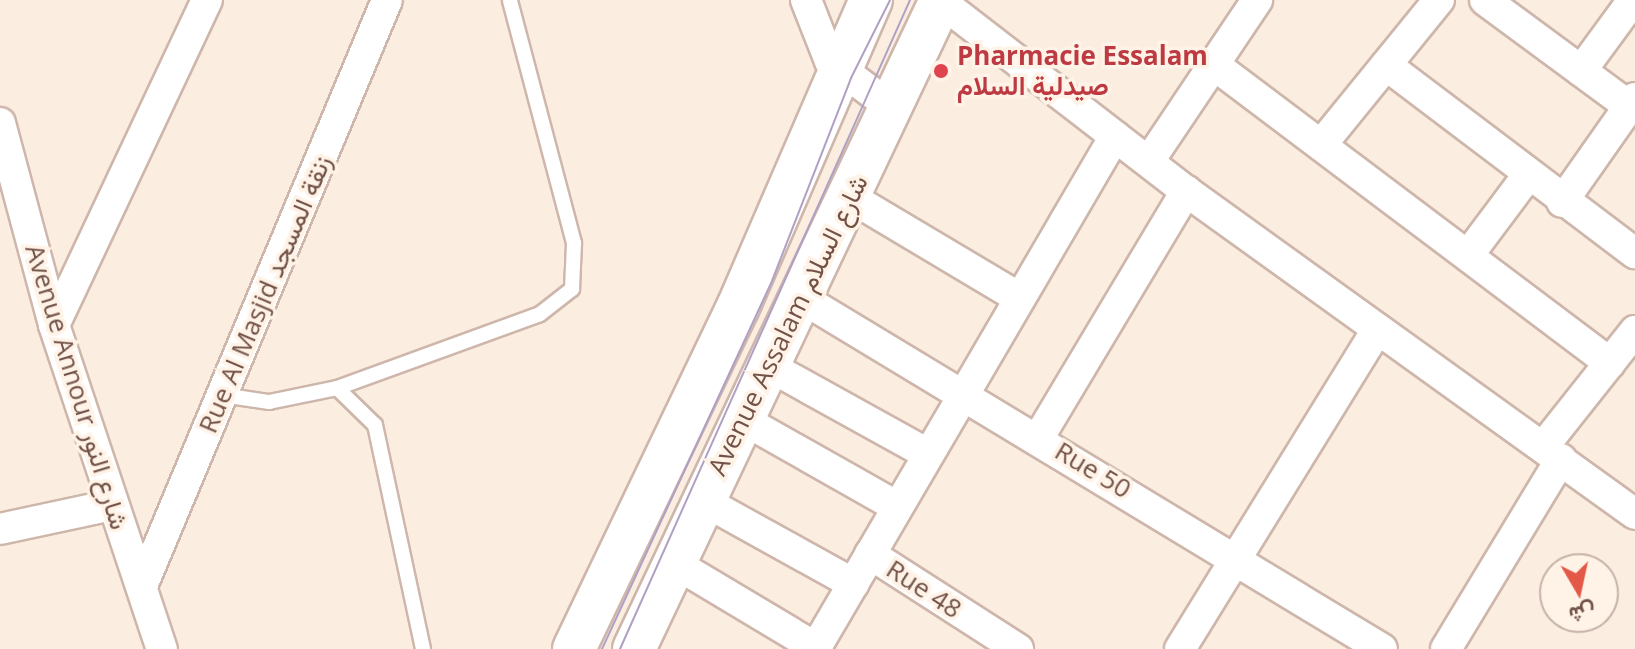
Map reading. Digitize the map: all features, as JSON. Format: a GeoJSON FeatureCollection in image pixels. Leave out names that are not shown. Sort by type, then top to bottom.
{"type":"FeatureCollection","features":[{"type":"Feature","properties":{"kind":"main road","name":"Avenue Assalam شارع السلام"},"geometry":{"type":"LineString","coordinates":[[574,649],[738,307],[871,0]]}},
{"type":"Feature","properties":{"kind":"main road","name":"Avenue Assalam شارع السلام"},"geometry":{"type":"LineString","coordinates":[[639,647],[767,365],[850,197],[941,0]]}},
{"type":"Feature","properties":{"kind":"street"},"geometry":{"type":"LineString","coordinates":[[54,325],[207,0]]}},
{"type":"Feature","properties":{"kind":"street","name":"Rue Al Masjid زنقة المسجد"},"geometry":{"type":"LineString","coordinates":[[142,586],[387,0]]}},
{"type":"Feature","properties":{"kind":"street"},"geometry":{"type":"LineString","coordinates":[[806,0],[823,51],[839,70],[891,107]]}},
{"type":"Feature","properties":{"kind":"street"},"geometry":{"type":"LineString","coordinates":[[941,0],[1186,191],[1377,330],[1552,453],[1631,501]]}},
{"type":"Feature","properties":{"kind":"street"},"geometry":{"type":"LineString","coordinates":[[1149,161],[1257,0]]}},
{"type":"Feature","properties":{"kind":"street"},"geometry":{"type":"LineString","coordinates":[[1321,145],[1439,0]]}},
{"type":"Feature","properties":{"kind":"street"},"geometry":{"type":"LineString","coordinates":[[1581,71],[1633,0]]}},
{"type":"Feature","properties":{"kind":"street"},"geometry":{"type":"LineString","coordinates":[[1499,4],[1581,71],[1632,102],[1562,202]]}},
{"type":"Feature","properties":{"kind":"street"},"geometry":{"type":"LineString","coordinates":[[1213,64],[1610,363]]}},
{"type":"Feature","properties":{"kind":"street"},"geometry":{"type":"LineString","coordinates":[[1386,65],[1562,202],[1635,253]]}},
{"type":"Feature","properties":{"kind":"street","name":"Avenue Annour شارع النور"},"geometry":{"type":"LineString","coordinates":[[0,123],[54,325],[162,649]]}},
{"type":"Feature","properties":{"kind":"street"},"geometry":{"type":"LineString","coordinates":[[676,564],[816,649],[1016,296],[1115,136]]}},
{"type":"Feature","properties":{"kind":"street"},"geometry":{"type":"LineString","coordinates":[[1469,254],[1528,175]]}},
{"type":"Feature","properties":{"kind":"street"},"geometry":{"type":"LineString","coordinates":[[1039,437],[1186,191]]}},
{"type":"Feature","properties":{"kind":"street"},"geometry":{"type":"LineString","coordinates":[[850,197],[1016,296]]}},
{"type":"Feature","properties":{"kind":"street","name":"Rue 50"},"geometry":{"type":"LineString","coordinates":[[800,297],[1039,437],[1382,649]]}},
{"type":"Feature","properties":{"kind":"street"},"geometry":{"type":"LineString","coordinates":[[1184,648],[1377,330]]}},
{"type":"Feature","properties":{"kind":"street"},"geometry":{"type":"LineString","coordinates":[[1446,649],[1552,453],[1610,363],[1635,331]]}},
{"type":"Feature","properties":{"kind":"street"},"geometry":{"type":"LineString","coordinates":[[767,365],[926,453]]}},
{"type":"Feature","properties":{"kind":"street"},"geometry":{"type":"LineString","coordinates":[[742,419],[896,506]]}},
{"type":"Feature","properties":{"kind":"street"},"geometry":{"type":"LineString","coordinates":[[704,501],[854,584]]}},
{"type":"Feature","properties":{"kind":"street"},"geometry":{"type":"LineString","coordinates":[[0,529],[112,505]]}},
{"type":"Feature","properties":{"kind":"street","name":"Rue 48"},"geometry":{"type":"LineString","coordinates":[[870,554],[1018,649]]}},
{"type":"Feature","properties":{"kind":"lane"},"geometry":{"type":"LineString","coordinates":[[222,395],[269,402],[337,388],[540,314],[572,289],[574,243],[510,0]]}},
{"type":"Feature","properties":{"kind":"lane"},"geometry":{"type":"LineString","coordinates":[[337,388],[375,425],[423,649]]}},
{"type":"Feature","properties":{"kind":"tram line"},"geometry":{"type":"LineString","coordinates":[[602,649],[770,286],[851,78],[890,0]]}},
{"type":"Feature","properties":{"kind":"tram line"},"geometry":{"type":"LineString","coordinates":[[620,649],[910,0]]}},
{"type":"Feature","properties":{"kind":"place","name":"Pharmacie Essalam صيدلية السلام"},"geometry":{"type":"Point","coordinates":[941,71]}}]}
